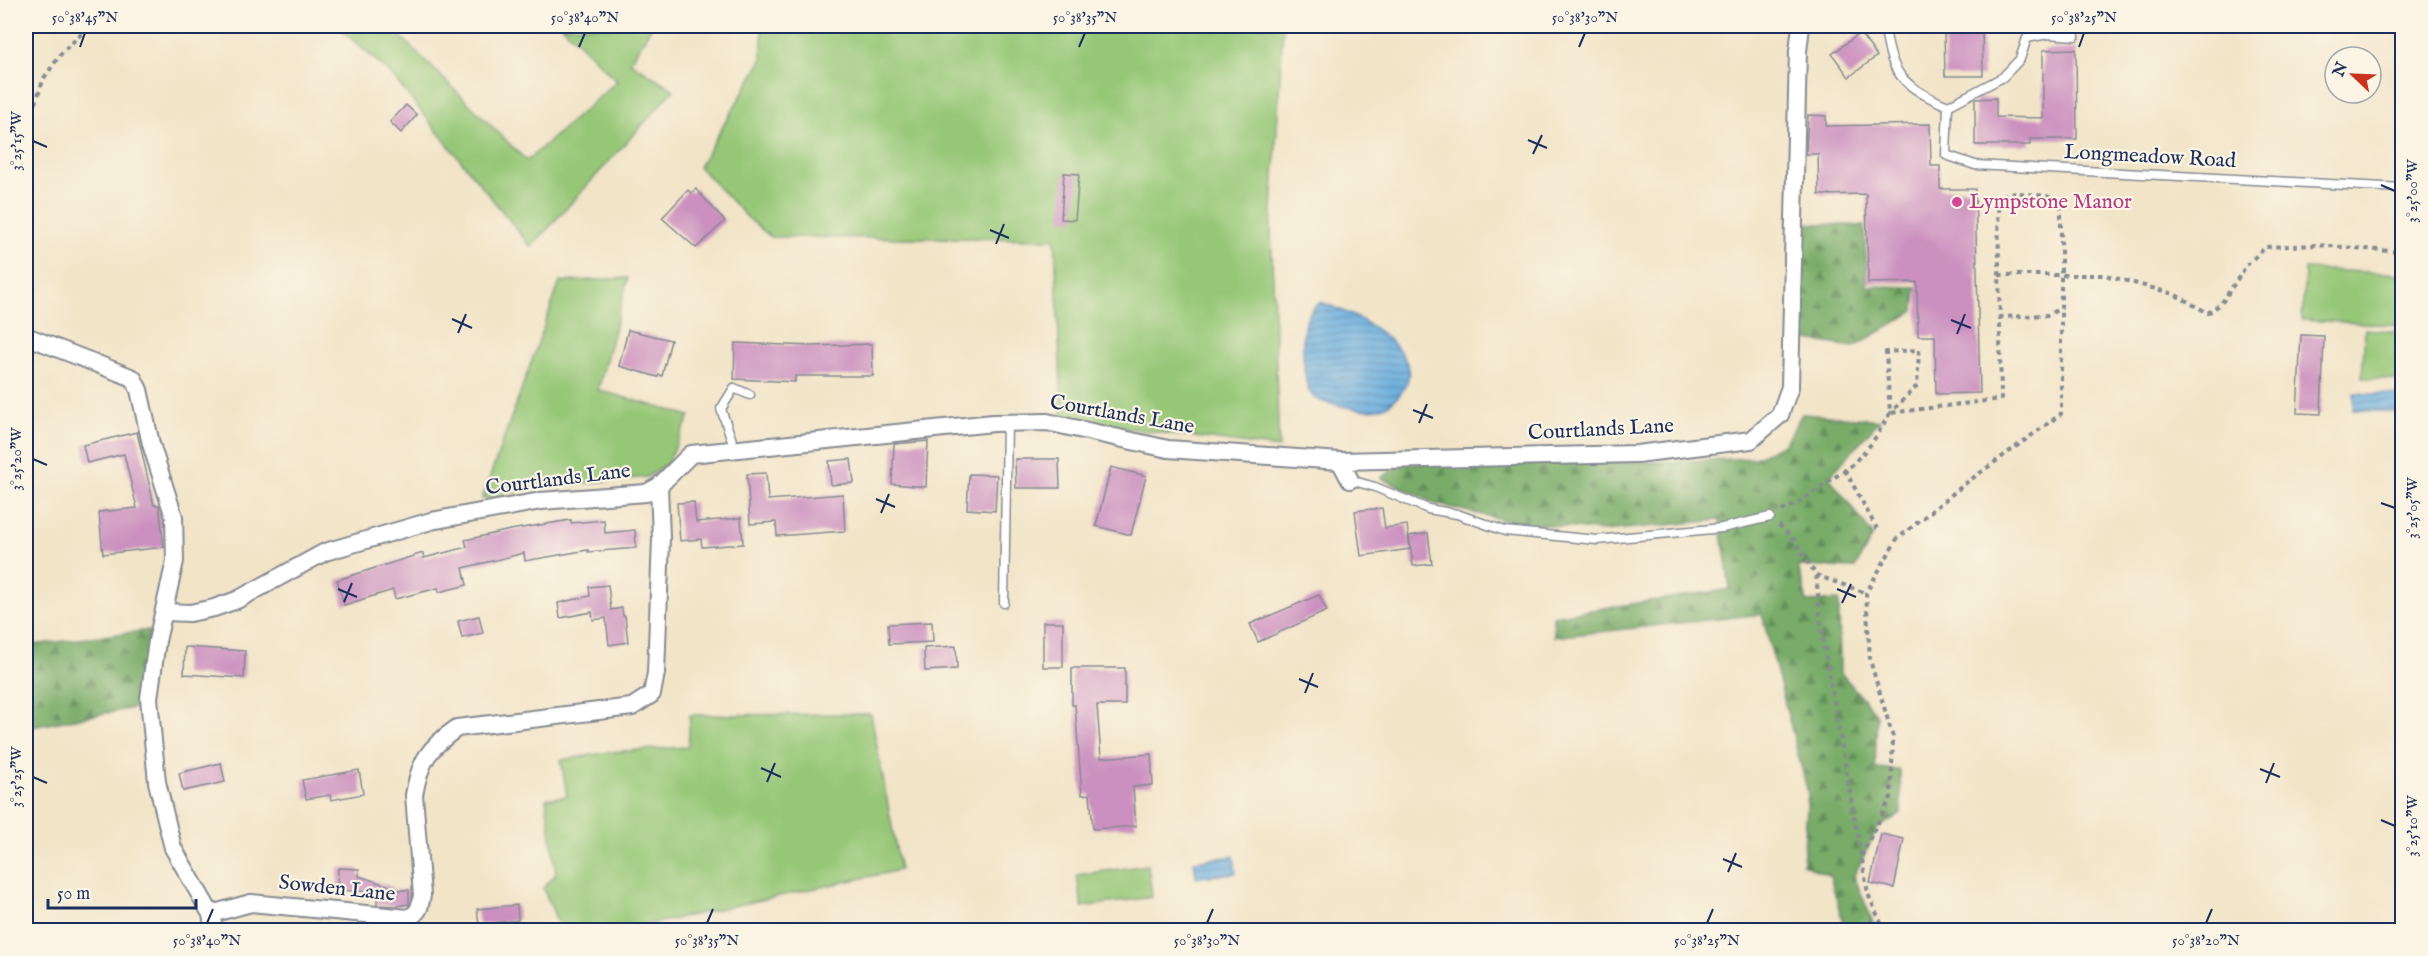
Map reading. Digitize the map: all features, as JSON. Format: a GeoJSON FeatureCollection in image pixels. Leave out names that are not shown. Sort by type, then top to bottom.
{"type":"FeatureCollection","features":[{"type":"Feature","properties":{"kind":"street","name":"Courtlands Lane"},"geometry":{"type":"LineString","coordinates":[[164,612],[190,613],[214,608],[246,595],[325,552],[431,521],[541,501],[646,493],[659,486],[691,454],[735,449],[1007,423],[1047,422],[1168,448],[1340,461],[1637,454],[1751,440],[1780,415],[1790,387],[1798,51],[1801,26]]}},
{"type":"Feature","properties":{"kind":"street","name":"Sowden Lane"},"geometry":{"type":"LineString","coordinates":[[26,336],[132,378],[140,390],[151,444],[174,517],[175,561],[157,641],[149,698],[157,782],[173,848],[212,922],[251,903],[408,918],[416,914],[422,895],[414,795],[423,762],[434,745],[457,728],[632,707],[652,694],[656,673],[661,538],[659,486]]}},
{"type":"Feature","properties":{"kind":"street"},"geometry":{"type":"LineString","coordinates":[[1340,461],[1350,480]]}},
{"type":"Feature","properties":{"kind":"lane"},"geometry":{"type":"LineString","coordinates":[[1885,26],[1887,49],[1902,80],[1922,95],[1948,106],[2003,77],[2020,59],[2027,38],[2048,34],[2075,36]]}},
{"type":"Feature","properties":{"kind":"lane","name":"Longmeadow Road"},"geometry":{"type":"LineString","coordinates":[[1948,106],[1946,155],[1975,165],[2403,188]]}},
{"type":"Feature","properties":{"kind":"lane"},"geometry":{"type":"LineString","coordinates":[[735,449],[721,410],[734,388],[750,395]]}},
{"type":"Feature","properties":{"kind":"lane"},"geometry":{"type":"LineString","coordinates":[[1004,603],[1007,423]]}},
{"type":"Feature","properties":{"kind":"lane"},"geometry":{"type":"LineString","coordinates":[[1350,480],[1375,487],[1428,509],[1457,514],[1505,531],[1598,540],[1722,528],[1770,517]]}},
{"type":"Feature","properties":{"kind":"path"},"geometry":{"type":"LineString","coordinates":[[26,129],[44,78],[63,51],[90,26]]}},
{"type":"Feature","properties":{"kind":"path"},"geometry":{"type":"LineString","coordinates":[[1861,856],[1891,797],[1893,736],[1870,660],[1866,594],[1898,539],[1966,483],[2061,414],[2061,203],[2047,196],[2009,192],[1998,200],[2001,399],[1890,413]]}},
{"type":"Feature","properties":{"kind":"path"},"geometry":{"type":"LineString","coordinates":[[1999,275],[2105,275],[2174,294],[2208,313],[2221,304],[2246,266],[2265,247],[2317,245],[2403,252]]}},
{"type":"Feature","properties":{"kind":"path"},"geometry":{"type":"LineString","coordinates":[[1999,317],[2048,315],[2061,308]]}},
{"type":"Feature","properties":{"kind":"path"},"geometry":{"type":"LineString","coordinates":[[1884,930],[1868,894],[1822,634],[1816,575],[1794,540],[1770,517],[1800,502],[1845,470],[1872,443],[1890,413],[1917,386],[1919,350],[1886,352],[1890,413]]}},
{"type":"Feature","properties":{"kind":"path"},"geometry":{"type":"LineString","coordinates":[[1845,470],[1877,529]]}},
{"type":"Feature","properties":{"kind":"path"},"geometry":{"type":"LineString","coordinates":[[1816,575],[1866,594]]}},
{"type":"Feature","properties":{"kind":"green space"},"geometry":{"type":"Polygon","coordinates":[[[337,26],[390,26],[527,161],[617,81],[562,26],[652,26],[630,62],[674,90],[531,247],[390,73],[337,26]]]}},
{"type":"Feature","properties":{"kind":"green space"},"geometry":{"type":"Polygon","coordinates":[[[762,26],[1283,26],[1271,228],[1279,448],[1087,423],[1062,414],[1055,239],[771,237],[748,218],[699,167],[762,60],[762,26]]]}},
{"type":"Feature","properties":{"kind":"green space"},"geometry":{"type":"Polygon","coordinates":[[[1801,223],[1864,226],[1867,286],[1916,287],[1914,311],[1854,347],[1801,339],[1801,223]]]}},
{"type":"Feature","properties":{"kind":"green space"},"geometry":{"type":"Polygon","coordinates":[[[2305,269],[2402,274],[2402,325],[2302,320],[2305,269]]]}},
{"type":"Feature","properties":{"kind":"green space"},"geometry":{"type":"Polygon","coordinates":[[[628,278],[598,390],[690,416],[667,464],[647,477],[542,487],[482,499],[560,282],[628,278]]]}},
{"type":"Feature","properties":{"kind":"green space"},"geometry":{"type":"Polygon","coordinates":[[[2365,329],[2402,332],[2402,380],[2362,378],[2365,329]]]}},
{"type":"Feature","properties":{"kind":"green space"},"geometry":{"type":"Polygon","coordinates":[[[1802,414],[1880,420],[1829,477],[1873,535],[1855,568],[1798,566],[1807,602],[1839,600],[1840,672],[1877,715],[1875,768],[1900,770],[1901,813],[1877,829],[1854,876],[1876,930],[1845,930],[1830,876],[1803,864],[1808,793],[1762,614],[1554,637],[1553,616],[1730,589],[1720,520],[1603,531],[1508,521],[1436,504],[1381,478],[1400,465],[1471,460],[1662,462],[1755,458],[1784,444],[1802,414]]]}},
{"type":"Feature","properties":{"kind":"green space"},"geometry":{"type":"Polygon","coordinates":[[[149,630],[143,706],[26,728],[26,646],[149,630]]]}},
{"type":"Feature","properties":{"kind":"green space"},"geometry":{"type":"Polygon","coordinates":[[[871,714],[900,870],[623,930],[561,930],[543,888],[556,874],[546,799],[567,796],[561,760],[610,752],[688,747],[690,715],[871,714]]]}},
{"type":"Feature","properties":{"kind":"green space"},"geometry":{"type":"Polygon","coordinates":[[[1148,865],[1152,897],[1082,907],[1077,875],[1148,865]]]}},
{"type":"Feature","properties":{"kind":"water"},"geometry":{"type":"Polygon","coordinates":[[[1321,302],[1369,324],[1399,350],[1407,364],[1408,378],[1405,387],[1391,403],[1375,410],[1357,409],[1325,402],[1311,394],[1304,373],[1303,332],[1310,312],[1321,302]]]}},
{"type":"Feature","properties":{"kind":"water"},"geometry":{"type":"Polygon","coordinates":[[[2354,393],[2401,395],[2400,412],[2353,410],[2354,393]]]}},
{"type":"Feature","properties":{"kind":"water"},"geometry":{"type":"Polygon","coordinates":[[[1234,856],[1236,873],[1196,878],[1194,861],[1234,856]]]}},
{"type":"Feature","properties":{"kind":"building"},"geometry":{"type":"Polygon","coordinates":[[[1944,26],[1982,26],[1983,76],[1945,76],[1944,26]]]}},
{"type":"Feature","properties":{"kind":"building"},"geometry":{"type":"Polygon","coordinates":[[[1860,33],[1877,56],[1849,77],[1832,54],[1860,33]]]}},
{"type":"Feature","properties":{"kind":"building"},"geometry":{"type":"Polygon","coordinates":[[[2076,49],[2077,139],[2030,139],[2030,145],[1975,145],[1975,99],[1996,98],[1996,117],[2043,118],[2043,50],[2076,49]]]}},
{"type":"Feature","properties":{"kind":"building"},"geometry":{"type":"Polygon","coordinates":[[[406,105],[417,115],[401,133],[390,122],[406,105]]]}},
{"type":"Feature","properties":{"kind":"building"},"geometry":{"type":"Polygon","coordinates":[[[1808,115],[1826,116],[1826,126],[1930,124],[1931,166],[1940,166],[1940,189],[1975,189],[1980,393],[1936,394],[1935,336],[1918,336],[1917,282],[1868,283],[1866,194],[1819,195],[1818,154],[1806,154],[1808,115]]]}},
{"type":"Feature","properties":{"kind":"building"},"geometry":{"type":"Polygon","coordinates":[[[1064,173],[1079,174],[1075,220],[1061,219],[1064,173]]]}},
{"type":"Feature","properties":{"kind":"building"},"geometry":{"type":"Polygon","coordinates":[[[696,189],[725,221],[696,248],[662,218],[688,190],[691,193],[696,189]]]}},
{"type":"Feature","properties":{"kind":"building"},"geometry":{"type":"Polygon","coordinates":[[[628,330],[671,340],[662,376],[658,377],[619,366],[628,330]]]}},
{"type":"Feature","properties":{"kind":"building"},"geometry":{"type":"Polygon","coordinates":[[[2301,335],[2324,336],[2321,414],[2297,413],[2301,335]]]}},
{"type":"Feature","properties":{"kind":"building"},"geometry":{"type":"Polygon","coordinates":[[[735,343],[812,346],[872,344],[873,376],[795,376],[795,382],[734,379],[735,343]]]}},
{"type":"Feature","properties":{"kind":"building"},"geometry":{"type":"Polygon","coordinates":[[[137,432],[154,505],[159,505],[164,547],[103,554],[99,512],[137,508],[124,454],[87,463],[83,445],[137,432]]]}},
{"type":"Feature","properties":{"kind":"building"},"geometry":{"type":"Polygon","coordinates":[[[928,441],[926,487],[892,484],[894,444],[928,441]]]}},
{"type":"Feature","properties":{"kind":"building"},"geometry":{"type":"Polygon","coordinates":[[[851,459],[854,483],[831,485],[829,461],[851,459]]]}},
{"type":"Feature","properties":{"kind":"building"},"geometry":{"type":"Polygon","coordinates":[[[1015,459],[1059,459],[1060,488],[1016,488],[1015,459]]]}},
{"type":"Feature","properties":{"kind":"building"},"geometry":{"type":"Polygon","coordinates":[[[1111,467],[1146,476],[1131,535],[1096,526],[1111,467]]]}},
{"type":"Feature","properties":{"kind":"building"},"geometry":{"type":"Polygon","coordinates":[[[766,473],[768,500],[843,494],[845,531],[777,536],[776,522],[750,524],[747,474],[766,473]]]}},
{"type":"Feature","properties":{"kind":"building"},"geometry":{"type":"Polygon","coordinates":[[[969,474],[997,475],[995,511],[967,509],[969,474]]]}},
{"type":"Feature","properties":{"kind":"building"},"geometry":{"type":"Polygon","coordinates":[[[694,502],[696,522],[741,518],[743,544],[702,547],[701,539],[680,541],[677,503],[694,502]]]}},
{"type":"Feature","properties":{"kind":"building"},"geometry":{"type":"Polygon","coordinates":[[[1382,508],[1385,528],[1407,525],[1410,549],[1361,556],[1355,511],[1382,508]]]}},
{"type":"Feature","properties":{"kind":"building"},"geometry":{"type":"Polygon","coordinates":[[[571,520],[571,523],[604,520],[605,533],[635,530],[636,548],[588,552],[588,550],[525,561],[524,553],[463,568],[467,585],[439,592],[438,588],[395,599],[393,590],[344,605],[337,580],[423,553],[424,558],[467,547],[465,540],[571,520]]]}},
{"type":"Feature","properties":{"kind":"building"},"geometry":{"type":"Polygon","coordinates":[[[1428,533],[1432,564],[1413,566],[1409,536],[1428,533]]]}},
{"type":"Feature","properties":{"kind":"building"},"geometry":{"type":"Polygon","coordinates":[[[608,585],[611,610],[622,608],[623,616],[625,616],[628,642],[609,645],[606,618],[593,620],[592,612],[560,618],[558,603],[590,596],[589,587],[608,585]]]}},
{"type":"Feature","properties":{"kind":"building"},"geometry":{"type":"Polygon","coordinates":[[[1319,595],[1327,611],[1258,642],[1250,624],[1319,595]]]}},
{"type":"Feature","properties":{"kind":"building"},"geometry":{"type":"Polygon","coordinates":[[[479,616],[483,633],[462,638],[458,621],[479,616]]]}},
{"type":"Feature","properties":{"kind":"building"},"geometry":{"type":"Polygon","coordinates":[[[932,622],[933,642],[889,644],[888,624],[932,622]]]}},
{"type":"Feature","properties":{"kind":"building"},"geometry":{"type":"Polygon","coordinates":[[[1043,622],[1063,622],[1063,667],[1043,667],[1043,622]]]}},
{"type":"Feature","properties":{"kind":"building"},"geometry":{"type":"Polygon","coordinates":[[[956,646],[957,669],[925,671],[924,648],[956,646]]]}},
{"type":"Feature","properties":{"kind":"building"},"geometry":{"type":"Polygon","coordinates":[[[185,647],[245,651],[244,678],[184,674],[185,647]]]}},
{"type":"Feature","properties":{"kind":"building"},"geometry":{"type":"Polygon","coordinates":[[[1072,668],[1125,668],[1125,705],[1097,705],[1101,758],[1151,754],[1153,785],[1133,787],[1136,826],[1093,829],[1090,794],[1082,795],[1075,705],[1072,705],[1072,668]]]}},
{"type":"Feature","properties":{"kind":"building"},"geometry":{"type":"Polygon","coordinates":[[[221,763],[225,782],[183,791],[179,773],[221,763]]]}},
{"type":"Feature","properties":{"kind":"building"},"geometry":{"type":"Polygon","coordinates":[[[359,770],[363,794],[331,800],[330,795],[306,799],[302,780],[359,770]]]}},
{"type":"Feature","properties":{"kind":"building"},"geometry":{"type":"Polygon","coordinates":[[[1881,834],[1904,839],[1894,888],[1870,883],[1881,834]]]}},
{"type":"Feature","properties":{"kind":"building"},"geometry":{"type":"Polygon","coordinates":[[[338,868],[359,869],[359,876],[392,887],[392,890],[409,890],[409,904],[377,905],[377,892],[337,890],[338,868]]]}},
{"type":"Feature","properties":{"kind":"building"},"geometry":{"type":"Polygon","coordinates":[[[517,905],[518,920],[479,925],[477,909],[517,905]]]}},
{"type":"Feature","properties":{"kind":"place","name":"Lympstone Manor"},"geometry":{"type":"Point","coordinates":[1957,202]}}]}
